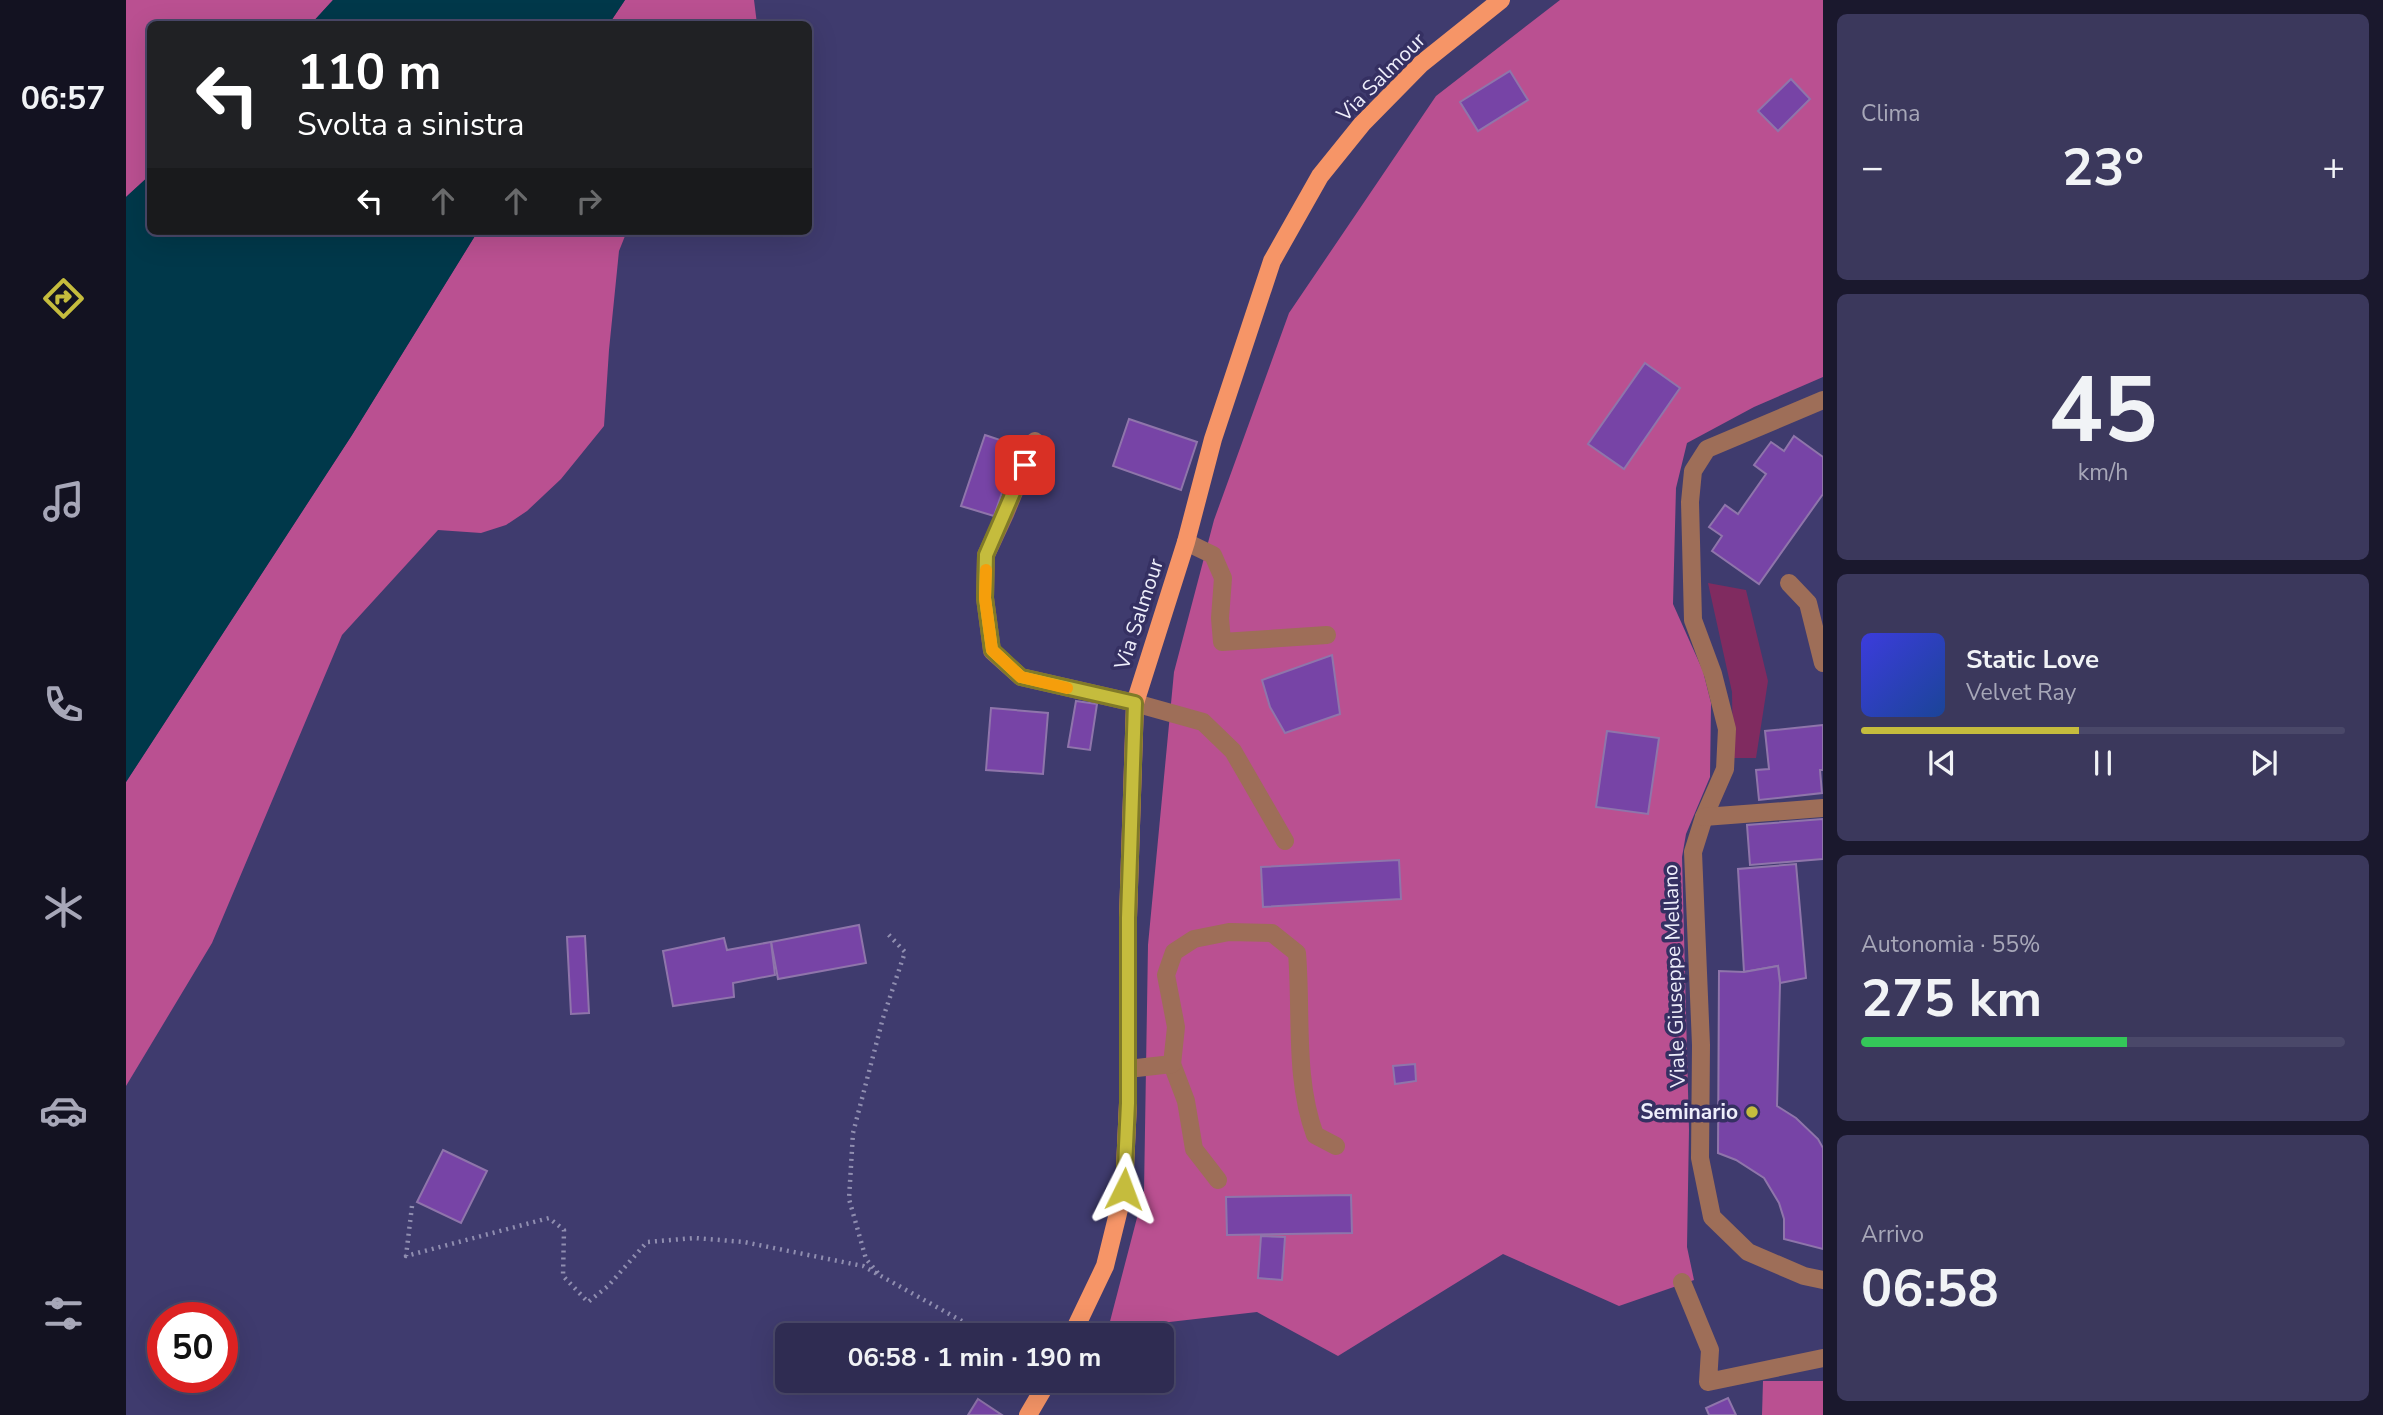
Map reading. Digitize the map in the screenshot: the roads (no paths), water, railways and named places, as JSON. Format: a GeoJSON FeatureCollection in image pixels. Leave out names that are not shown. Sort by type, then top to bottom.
{"type":"FeatureCollection","features":[{"type":"Feature","properties":{"kind":"main road","name":"Via Salmour"},"geometry":{"type":"LineString","coordinates":[[1078,1323],[1105,1266],[1124,1189],[1128,1069],[1128,918],[1135,703],[1186,541],[1213,439],[1272,261],[1320,176],[1362,124],[1421,64],[1501,0]]}},
{"type":"Feature","properties":{"kind":"main road"},"geometry":{"type":"LineString","coordinates":[[1028,1415],[1041,1393]]}},
{"type":"Feature","properties":{"kind":"street","name":"Viale Giuseppe Mellano"},"geometry":{"type":"LineString","coordinates":[[1823,400],[1707,449],[1693,471],[1689,502],[1693,620],[1713,674],[1727,729],[1725,769],[1704,817],[1693,852],[1701,1045],[1700,1158],[1712,1217],[1748,1252],[1804,1276],[1823,1280]]}},
{"type":"Feature","properties":{"kind":"street"},"geometry":{"type":"LineString","coordinates":[[1035,441],[986,555],[985,598],[992,650],[1021,677],[1135,703],[1203,722],[1233,751],[1285,841]]}},
{"type":"Feature","properties":{"kind":"street"},"geometry":{"type":"LineString","coordinates":[[1186,541],[1213,555],[1223,578],[1220,618],[1222,642],[1327,635]]}},
{"type":"Feature","properties":{"kind":"street"},"geometry":{"type":"LineString","coordinates":[[1789,583],[1808,603],[1823,663]]}},
{"type":"Feature","properties":{"kind":"street"},"geometry":{"type":"LineString","coordinates":[[1704,817],[1823,808]]}},
{"type":"Feature","properties":{"kind":"street"},"geometry":{"type":"LineString","coordinates":[[1218,1180],[1194,1149],[1186,1101],[1172,1064],[1176,1027],[1166,975],[1174,952],[1194,939],[1229,932],[1272,933],[1297,953],[1300,1052],[1306,1111],[1315,1135],[1336,1146]]}},
{"type":"Feature","properties":{"kind":"street"},"geometry":{"type":"LineString","coordinates":[[1128,1069],[1172,1064]]}},
{"type":"Feature","properties":{"kind":"street"},"geometry":{"type":"LineString","coordinates":[[1682,1282],[1710,1350],[1708,1382],[1823,1358]]}},
{"type":"Feature","properties":{"kind":"water"},"geometry":{"type":"Polygon","coordinates":[[[333,0],[625,0],[611,21],[314,21],[333,0]]]}},
{"type":"Feature","properties":{"kind":"water"},"geometry":{"type":"Polygon","coordinates":[[[147,178],[147,235],[476,235],[352,435],[126,782],[126,197],[147,178]]]}},
{"type":"Feature","properties":{"kind":"place","name":"Seminario"},"geometry":{"type":"Point","coordinates":[1752,1112]}}]}
